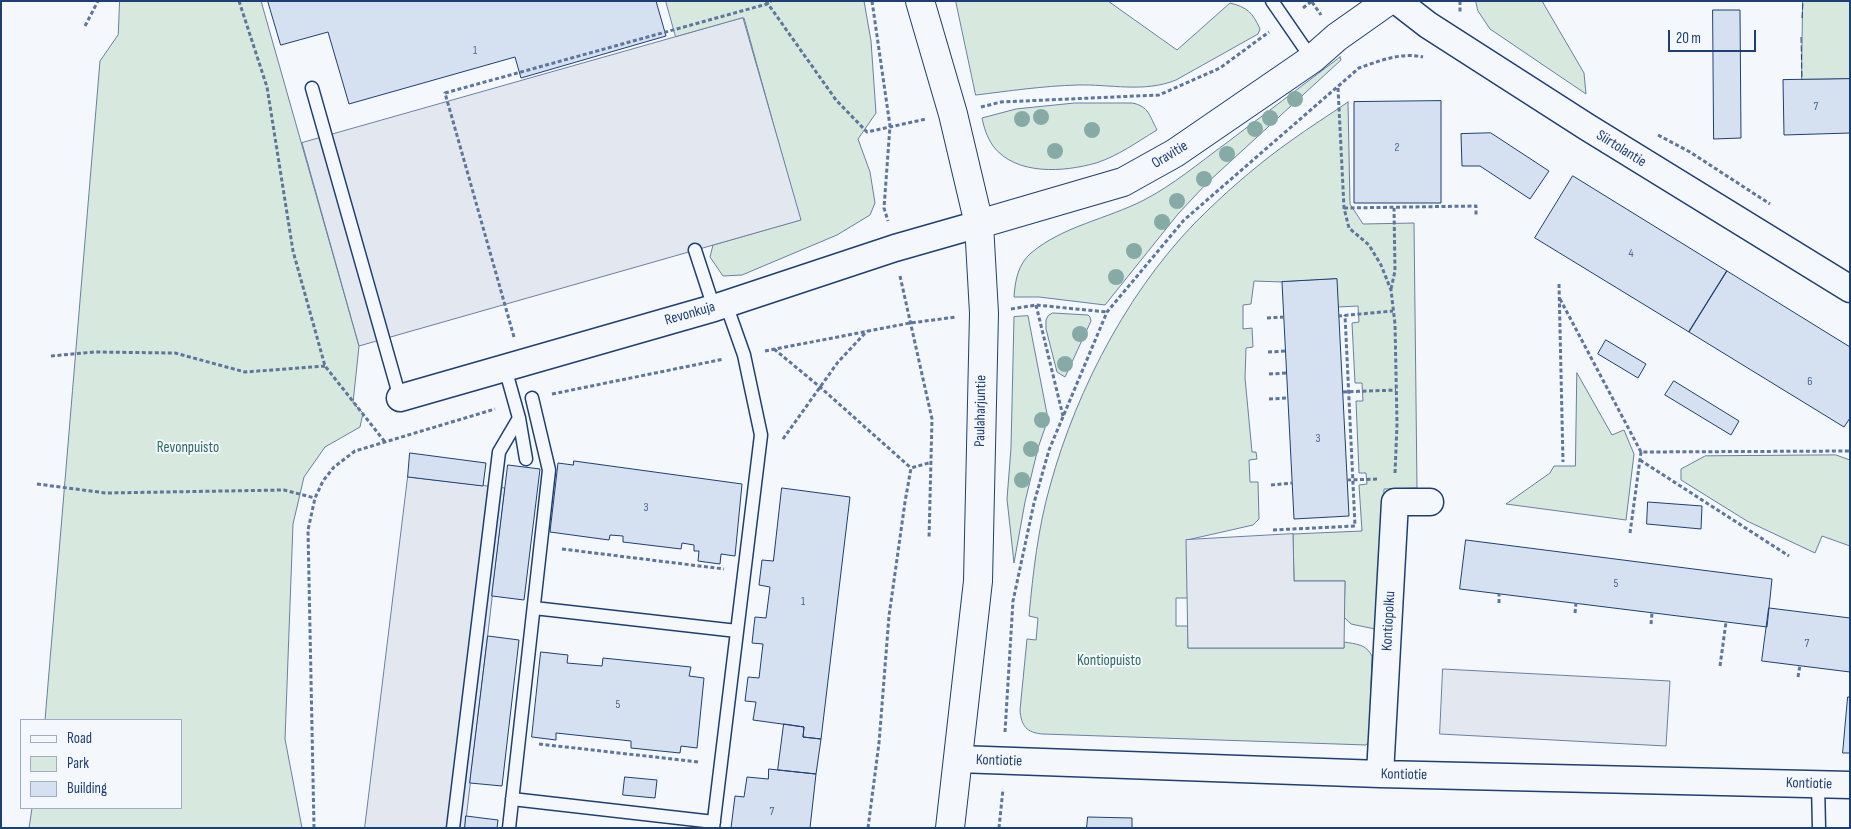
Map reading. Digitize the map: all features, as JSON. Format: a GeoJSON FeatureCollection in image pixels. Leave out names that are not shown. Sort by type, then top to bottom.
{"type":"FeatureCollection","features":[{"type":"Feature","properties":{"kind":"street","name":"Paulaharjuntie"},"geometry":{"type":"LineString","coordinates":[[920,1],[953,114],[979,224],[984,313],[978,581],[950,828]]}},
{"type":"Feature","properties":{"kind":"street","name":"Oravitie"},"geometry":{"type":"LineString","coordinates":[[1337,37],[1359,1]]}},
{"type":"Feature","properties":{"kind":"street","name":"Oravitie"},"geometry":{"type":"LineString","coordinates":[[979,224],[1123,182],[1176,153],[1312,59],[1337,37],[1388,1]]}},
{"type":"Feature","properties":{"kind":"street","name":"Siirtolantie"},"geometry":{"type":"LineString","coordinates":[[1397,1],[1425,13],[1603,138],[1850,289]]}},
{"type":"Feature","properties":{"kind":"street","name":"Revonkuja"},"geometry":{"type":"LineString","coordinates":[[400,398],[720,306],[895,248],[979,224]]}},
{"type":"Feature","properties":{"kind":"street"},"geometry":{"type":"LineString","coordinates":[[1395,490],[1430,502]]}},
{"type":"Feature","properties":{"kind":"street","name":"Kontiopolku"},"geometry":{"type":"LineString","coordinates":[[1380,774],[1395,490]]}},
{"type":"Feature","properties":{"kind":"street","name":"Kontiotie"},"geometry":{"type":"LineString","coordinates":[[958,759],[1380,774],[1850,785]]}},
{"type":"Feature","properties":{"kind":"lane"},"geometry":{"type":"LineString","coordinates":[[1272,1],[1312,59]]}},
{"type":"Feature","properties":{"kind":"lane"},"geometry":{"type":"LineString","coordinates":[[312,88],[400,398]]}},
{"type":"Feature","properties":{"kind":"lane"},"geometry":{"type":"LineString","coordinates":[[512,799],[713,825],[761,435],[744,355],[695,250]]}},
{"type":"Feature","properties":{"kind":"lane"},"geometry":{"type":"LineString","coordinates":[[514,366],[519,418],[526,459]]}},
{"type":"Feature","properties":{"kind":"lane"},"geometry":{"type":"LineString","coordinates":[[508,828],[549,470],[532,398]]}},
{"type":"Feature","properties":{"kind":"lane"},"geometry":{"type":"LineString","coordinates":[[453,828],[499,452],[519,418]]}},
{"type":"Feature","properties":{"kind":"lane"},"geometry":{"type":"LineString","coordinates":[[534,608],[738,631]]}},
{"type":"Feature","properties":{"kind":"lane"},"geometry":{"type":"LineString","coordinates":[[1818,784],[1820,828]]}},
{"type":"Feature","properties":{"kind":"path"},"geometry":{"type":"LineString","coordinates":[[85,26],[98,1]]}},
{"type":"Feature","properties":{"kind":"path"},"geometry":{"type":"LineString","coordinates":[[239,1],[267,87],[293,252],[325,366],[385,442]]}},
{"type":"Feature","properties":{"kind":"path"},"geometry":{"type":"LineString","coordinates":[[514,366],[445,93],[771,1]]}},
{"type":"Feature","properties":{"kind":"path"},"geometry":{"type":"LineString","coordinates":[[872,1],[890,126],[884,208],[895,248],[932,419],[929,539]]}},
{"type":"Feature","properties":{"kind":"path"},"geometry":{"type":"LineString","coordinates":[[766,3],[836,100],[867,132],[1002,102],[1159,95],[1220,68],[1312,1]]}},
{"type":"Feature","properties":{"kind":"path"},"geometry":{"type":"LineString","coordinates":[[1460,1],[1460,14]]}},
{"type":"Feature","properties":{"kind":"path"},"geometry":{"type":"LineString","coordinates":[[999,828],[1004,786],[1013,601],[1034,503],[1049,450],[1108,312],[1184,220],[1359,68],[1380,60],[1405,56],[1425,58]]}},
{"type":"Feature","properties":{"kind":"path"},"geometry":{"type":"LineString","coordinates":[[1338,88],[1344,208],[1349,228],[1368,245],[1381,265],[1391,290],[1395,324],[1395,490],[1347,480]]}},
{"type":"Feature","properties":{"kind":"path"},"geometry":{"type":"LineString","coordinates":[[1344,208],[1476,206],[1476,216]]}},
{"type":"Feature","properties":{"kind":"path"},"geometry":{"type":"LineString","coordinates":[[1391,290],[1395,271],[1394,208]]}},
{"type":"Feature","properties":{"kind":"path"},"geometry":{"type":"LineString","coordinates":[[1559,284],[1563,462]]}},
{"type":"Feature","properties":{"kind":"path"},"geometry":{"type":"LineString","coordinates":[[1560,299],[1642,452],[1630,533]]}},
{"type":"Feature","properties":{"kind":"path"},"geometry":{"type":"LineString","coordinates":[[1036,305],[1063,417]]}},
{"type":"Feature","properties":{"kind":"path"},"geometry":{"type":"LineString","coordinates":[[1338,316],[1393,311]]}},
{"type":"Feature","properties":{"kind":"path"},"geometry":{"type":"LineString","coordinates":[[1273,530],[1355,526],[1345,315]]}},
{"type":"Feature","properties":{"kind":"path"},"geometry":{"type":"LineString","coordinates":[[1267,318],[1284,317]]}},
{"type":"Feature","properties":{"kind":"path"},"geometry":{"type":"LineString","coordinates":[[756,476],[838,362],[867,331]]}},
{"type":"Feature","properties":{"kind":"path"},"geometry":{"type":"LineString","coordinates":[[774,349],[911,468]]}},
{"type":"Feature","properties":{"kind":"path"},"geometry":{"type":"LineString","coordinates":[[1268,352],[1286,351]]}},
{"type":"Feature","properties":{"kind":"path"},"geometry":{"type":"LineString","coordinates":[[51,356],[94,352],[175,353],[245,372],[325,366]]}},
{"type":"Feature","properties":{"kind":"path"},"geometry":{"type":"LineString","coordinates":[[1269,374],[1287,373]]}},
{"type":"Feature","properties":{"kind":"path"},"geometry":{"type":"LineString","coordinates":[[1343,392],[1396,390]]}},
{"type":"Feature","properties":{"kind":"path"},"geometry":{"type":"LineString","coordinates":[[1269,400],[1288,398]]}},
{"type":"Feature","properties":{"kind":"path"},"geometry":{"type":"LineString","coordinates":[[314,828],[308,530],[315,498],[324,481],[334,467],[355,451]]}},
{"type":"Feature","properties":{"kind":"path"},"geometry":{"type":"LineString","coordinates":[[1642,452],[1850,451]]}},
{"type":"Feature","properties":{"kind":"path"},"geometry":{"type":"LineString","coordinates":[[1640,460],[1790,556]]}},
{"type":"Feature","properties":{"kind":"path"},"geometry":{"type":"LineString","coordinates":[[911,468],[932,462]]}},
{"type":"Feature","properties":{"kind":"path"},"geometry":{"type":"LineString","coordinates":[[868,828],[879,743],[889,616],[911,468]]}},
{"type":"Feature","properties":{"kind":"path"},"geometry":{"type":"LineString","coordinates":[[37,484],[106,493],[284,490],[315,498]]}},
{"type":"Feature","properties":{"kind":"path"},"geometry":{"type":"LineString","coordinates":[[1272,484],[1292,484]]}},
{"type":"Feature","properties":{"kind":"path"},"geometry":{"type":"LineString","coordinates":[[539,546],[745,572]]}},
{"type":"Feature","properties":{"kind":"path"},"geometry":{"type":"LineString","coordinates":[[1499,603],[1500,594]]}},
{"type":"Feature","properties":{"kind":"path"},"geometry":{"type":"LineString","coordinates":[[1575,613],[1576,603]]}},
{"type":"Feature","properties":{"kind":"path"},"geometry":{"type":"LineString","coordinates":[[1650,624],[1652,613]]}},
{"type":"Feature","properties":{"kind":"path"},"geometry":{"type":"LineString","coordinates":[[1720,666],[1726,622]]}},
{"type":"Feature","properties":{"kind":"path"},"geometry":{"type":"LineString","coordinates":[[1798,677],[1800,665]]}},
{"type":"Feature","properties":{"kind":"path"},"geometry":{"type":"LineString","coordinates":[[518,742],[721,764]]}},
{"type":"Feature","properties":{"kind":"green space","name":"Revonpuisto"},"geometry":{"type":"Polygon","coordinates":[[[120,1],[261,1],[359,346],[353,403],[363,413],[360,427],[325,447],[304,477],[293,524],[285,739],[302,828],[29,828],[32,809],[182,809],[182,719],[45,719],[100,61],[118,35],[120,1]]]}},
{"type":"Feature","properties":{"kind":"green space"},"geometry":{"type":"Polygon","coordinates":[[[666,1],[864,1],[871,41],[876,113],[858,139],[870,172],[875,203],[870,215],[837,235],[742,275],[723,276],[710,257],[713,245],[800,220],[744,18],[676,37],[666,1]]]}},
{"type":"Feature","properties":{"kind":"green space"},"geometry":{"type":"Polygon","coordinates":[[[956,1],[1108,1],[1177,50],[1230,3],[1241,6],[1249,12],[1260,29],[1258,34],[1176,80],[1164,84],[1139,87],[1064,86],[976,95],[956,1]]]}},
{"type":"Feature","properties":{"kind":"green space"},"geometry":{"type":"Polygon","coordinates":[[[1476,1],[1542,1],[1584,73],[1586,94],[1490,29],[1478,11],[1476,1]]]}},
{"type":"Feature","properties":{"kind":"green space"},"geometry":{"type":"Polygon","coordinates":[[[1803,1],[1850,1],[1850,79],[1802,80],[1803,1]]]}},
{"type":"Feature","properties":{"kind":"green space"},"geometry":{"type":"Polygon","coordinates":[[[1340,57],[1341,60],[1207,183],[1178,214],[1105,305],[1039,297],[1014,297],[1016,279],[1020,268],[1031,253],[1071,229],[1130,207],[1165,188],[1340,57]]]}},
{"type":"Feature","properties":{"kind":"green space","name":"Kontiopuisto"},"geometry":{"type":"Polygon","coordinates":[[[1348,102],[1350,204],[1363,224],[1414,223],[1417,488],[1384,489],[1380,630],[1351,624],[1344,617],[1345,581],[1294,581],[1293,534],[1362,531],[1359,485],[1367,484],[1366,473],[1359,473],[1356,401],[1363,401],[1362,383],[1355,383],[1352,323],[1359,322],[1358,306],[1338,307],[1336,279],[1282,282],[1254,281],[1251,304],[1243,305],[1243,329],[1252,328],[1253,347],[1246,348],[1245,378],[1252,452],[1256,452],[1257,459],[1249,460],[1250,482],[1258,482],[1259,519],[1253,525],[1187,540],[1188,598],[1176,598],[1176,626],[1188,626],[1188,648],[1344,648],[1344,642],[1364,647],[1372,656],[1369,741],[1366,745],[1043,734],[1029,730],[1023,724],[1020,710],[1027,639],[1036,640],[1038,618],[1029,616],[1039,534],[1061,449],[1092,374],[1132,302],[1155,269],[1181,238],[1238,182],[1281,148],[1348,102]]]}},
{"type":"Feature","properties":{"kind":"green space"},"geometry":{"type":"Polygon","coordinates":[[[1075,103],[1138,104],[1146,109],[1157,130],[1120,153],[1096,163],[1070,168],[1041,169],[1014,163],[1003,156],[991,143],[982,118],[1016,109],[1075,103]]]}},
{"type":"Feature","properties":{"kind":"green space"},"geometry":{"type":"Polygon","coordinates":[[[1053,313],[1088,315],[1091,321],[1065,377],[1057,372],[1046,329],[1046,320],[1053,313]]]}},
{"type":"Feature","properties":{"kind":"green space"},"geometry":{"type":"Polygon","coordinates":[[[1028,316],[1048,419],[1038,448],[1025,502],[1014,563],[1007,499],[1011,448],[1014,317],[1028,316]]]}},
{"type":"Feature","properties":{"kind":"green space"},"geometry":{"type":"Polygon","coordinates":[[[1577,373],[1612,435],[1624,430],[1634,454],[1626,520],[1506,504],[1550,473],[1554,466],[1575,466],[1577,373]]]}},
{"type":"Feature","properties":{"kind":"green space"},"geometry":{"type":"Polygon","coordinates":[[[1836,455],[1850,460],[1850,546],[1822,536],[1815,553],[1747,521],[1681,480],[1681,469],[1705,456],[1836,455]]]}},
{"type":"Feature","properties":{"kind":"shaded area"},"geometry":{"type":"Polygon","coordinates":[[[743,18],[801,220],[359,346],[302,143],[743,18]]]}},
{"type":"Feature","properties":{"kind":"shaded area"},"geometry":{"type":"Polygon","coordinates":[[[408,477],[505,488],[465,828],[365,828],[408,477]]]}},
{"type":"Feature","properties":{"kind":"shaded area"},"geometry":{"type":"Polygon","coordinates":[[[1293,534],[1294,581],[1345,581],[1344,648],[1188,648],[1186,540],[1293,534]]]}},
{"type":"Feature","properties":{"kind":"shaded area"},"geometry":{"type":"Polygon","coordinates":[[[1443,669],[1670,681],[1666,746],[1440,734],[1443,669]]]}},
{"type":"Feature","properties":{"kind":"building"},"geometry":{"type":"Polygon","coordinates":[[[268,1],[656,1],[666,36],[521,78],[515,57],[349,104],[328,32],[281,45],[268,1]]]}},
{"type":"Feature","properties":{"kind":"building"},"geometry":{"type":"Polygon","coordinates":[[[1713,10],[1740,10],[1741,138],[1714,139],[1713,10]]]}},
{"type":"Feature","properties":{"kind":"building"},"geometry":{"type":"Polygon","coordinates":[[[1850,79],[1850,133],[1784,135],[1783,80],[1850,79]]]}},
{"type":"Feature","properties":{"kind":"building"},"geometry":{"type":"Polygon","coordinates":[[[1441,101],[1441,203],[1354,203],[1354,102],[1441,101]]]}},
{"type":"Feature","properties":{"kind":"building"},"geometry":{"type":"Polygon","coordinates":[[[1491,133],[1549,171],[1530,199],[1480,166],[1462,166],[1461,134],[1491,133]]]}},
{"type":"Feature","properties":{"kind":"building"},"geometry":{"type":"Polygon","coordinates":[[[1573,176],[1727,271],[1689,332],[1535,238],[1573,176]]]}},
{"type":"Feature","properties":{"kind":"building"},"geometry":{"type":"Polygon","coordinates":[[[1727,271],[1850,347],[1850,418],[1844,427],[1689,332],[1727,271]]]}},
{"type":"Feature","properties":{"kind":"building"},"geometry":{"type":"Polygon","coordinates":[[[1337,279],[1349,516],[1294,519],[1282,282],[1337,279]]]}},
{"type":"Feature","properties":{"kind":"building"},"geometry":{"type":"Polygon","coordinates":[[[1606,340],[1646,364],[1638,378],[1598,354],[1606,340]]]}},
{"type":"Feature","properties":{"kind":"building"},"geometry":{"type":"Polygon","coordinates":[[[1674,381],[1739,421],[1731,435],[1665,395],[1674,381]]]}},
{"type":"Feature","properties":{"kind":"building"},"geometry":{"type":"Polygon","coordinates":[[[410,453],[486,463],[483,486],[408,477],[410,453]]]}},
{"type":"Feature","properties":{"kind":"building"},"geometry":{"type":"Polygon","coordinates":[[[574,461],[742,484],[735,556],[721,554],[720,564],[698,561],[699,551],[694,551],[694,545],[682,543],[681,549],[623,542],[623,536],[610,535],[609,540],[550,532],[558,463],[573,465],[574,461]]]}},
{"type":"Feature","properties":{"kind":"building"},"geometry":{"type":"Polygon","coordinates":[[[508,465],[540,469],[524,600],[492,596],[508,465]]]}},
{"type":"Feature","properties":{"kind":"building"},"geometry":{"type":"Polygon","coordinates":[[[782,488],[850,497],[821,739],[803,737],[804,727],[753,720],[756,702],[745,701],[748,677],[759,678],[763,644],[752,643],[755,617],[766,618],[770,587],[759,585],[762,560],[773,561],[782,488]]]}},
{"type":"Feature","properties":{"kind":"building"},"geometry":{"type":"Polygon","coordinates":[[[1648,502],[1702,506],[1701,529],[1647,524],[1648,502]]]}},
{"type":"Feature","properties":{"kind":"building"},"geometry":{"type":"Polygon","coordinates":[[[1466,540],[1772,579],[1767,627],[1460,589],[1466,540]]]}},
{"type":"Feature","properties":{"kind":"building"},"geometry":{"type":"Polygon","coordinates":[[[1769,608],[1850,618],[1850,672],[1762,661],[1769,608]]]}},
{"type":"Feature","properties":{"kind":"building"},"geometry":{"type":"Polygon","coordinates":[[[488,636],[519,640],[502,786],[470,783],[488,636]]]}},
{"type":"Feature","properties":{"kind":"building"},"geometry":{"type":"Polygon","coordinates":[[[541,652],[568,655],[567,663],[602,666],[603,658],[691,667],[689,676],[704,678],[697,748],[681,746],[680,753],[631,748],[631,741],[556,733],[556,740],[532,737],[541,652]]]}},
{"type":"Feature","properties":{"kind":"building"},"geometry":{"type":"Polygon","coordinates":[[[1848,697],[1850,697],[1850,753],[1843,753],[1848,697]]]}},
{"type":"Feature","properties":{"kind":"building"},"geometry":{"type":"Polygon","coordinates":[[[784,724],[804,727],[803,737],[821,739],[816,774],[778,770],[784,724]]]}},
{"type":"Feature","properties":{"kind":"building"},"geometry":{"type":"Polygon","coordinates":[[[769,769],[816,774],[810,828],[731,828],[735,796],[744,797],[747,777],[768,779],[769,769]]]}},
{"type":"Feature","properties":{"kind":"building"},"geometry":{"type":"Polygon","coordinates":[[[625,777],[657,780],[655,798],[623,795],[625,777]]]}},
{"type":"Feature","properties":{"kind":"building"},"geometry":{"type":"Polygon","coordinates":[[[466,816],[498,820],[497,828],[465,828],[466,816]]]}},
{"type":"Feature","properties":{"kind":"building"},"geometry":{"type":"Polygon","coordinates":[[[1088,817],[1132,818],[1132,828],[1087,828],[1088,817]]]}},
{"type":"Feature","properties":{"kind":"fence"},"geometry":{"type":"LineString","coordinates":[[1802,18],[1803,1]]}},
{"type":"Feature","properties":{"kind":"fence"},"geometry":{"type":"LineString","coordinates":[[1801,37],[1802,80]]}}]}
